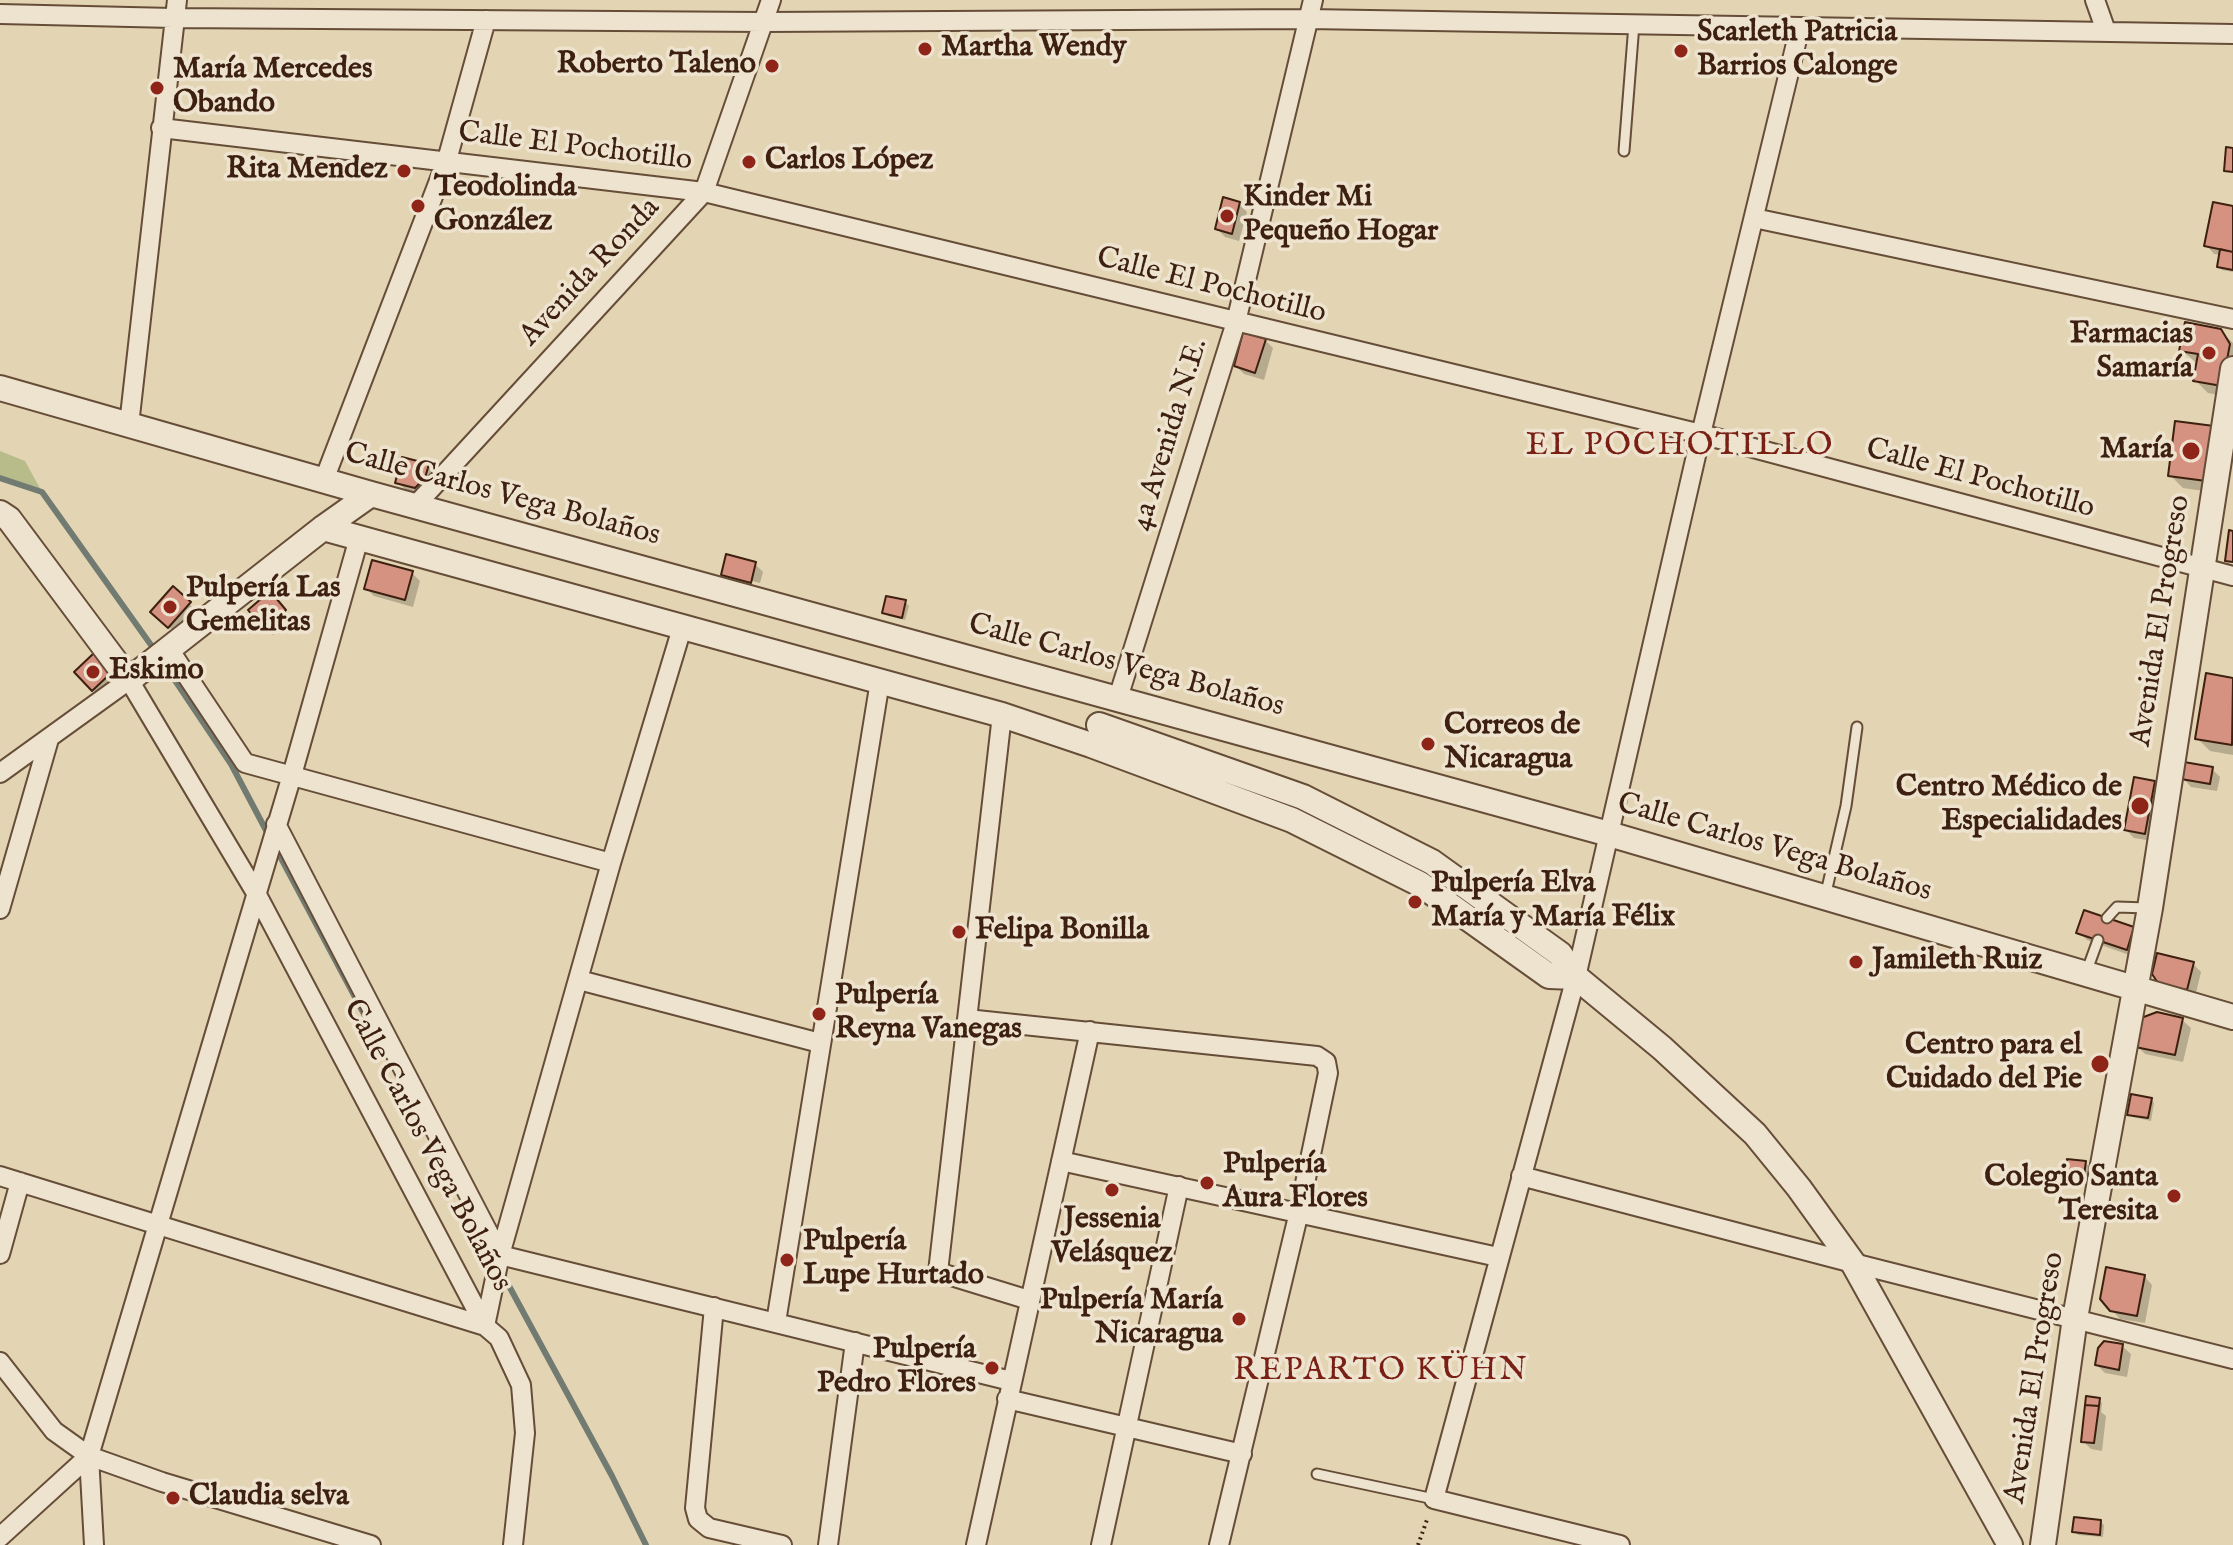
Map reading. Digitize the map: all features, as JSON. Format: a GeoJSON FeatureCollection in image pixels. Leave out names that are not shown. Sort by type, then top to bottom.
{"type":"FeatureCollection","features":[{"type":"Feature","properties":{"kind":"street","name":"Avenida Ronda"},"geometry":{"type":"LineString","coordinates":[[415,506],[704,192],[771,0]]}},
{"type":"Feature","properties":{"kind":"street","name":"4a Avenida N.E."},"geometry":{"type":"LineString","coordinates":[[1112,696],[1236,322],[1313,0]]}},
{"type":"Feature","properties":{"kind":"street"},"geometry":{"type":"LineString","coordinates":[[2095,0],[2106,31]]}},
{"type":"Feature","properties":{"kind":"street"},"geometry":{"type":"LineString","coordinates":[[0,14],[175,9],[486,20],[1308,19],[2233,34]]}},
{"type":"Feature","properties":{"kind":"street"},"geometry":{"type":"LineString","coordinates":[[129,425],[175,9]]}},
{"type":"Feature","properties":{"kind":"street"},"geometry":{"type":"LineString","coordinates":[[324,480],[447,160],[486,20]]}},
{"type":"Feature","properties":{"kind":"street"},"geometry":{"type":"LineString","coordinates":[[1620,1545],[1434,1499],[1576,977],[1701,434],[1800,27]]}},
{"type":"Feature","properties":{"kind":"street","name":"Calle El Pochotillo"},"geometry":{"type":"LineString","coordinates":[[161,128],[704,192],[1701,434],[2233,576]]}},
{"type":"Feature","properties":{"kind":"street"},"geometry":{"type":"LineString","coordinates":[[1754,218],[2233,319]]}},
{"type":"Feature","properties":{"kind":"street","name":"Avenida El Progreso"},"geometry":{"type":"LineString","coordinates":[[2043,1545],[2075,1318],[2150,908],[2233,369]]}},
{"type":"Feature","properties":{"kind":"street","name":"Calle Carlos Vega Bolaños"},"geometry":{"type":"LineString","coordinates":[[0,388],[371,494],[1609,834],[2233,1017]]}},
{"type":"Feature","properties":{"kind":"street"},"geometry":{"type":"LineString","coordinates":[[0,773],[132,678],[371,494]]}},
{"type":"Feature","properties":{"kind":"street","name":"Calle Carlos Vega Bolaños"},"geometry":{"type":"LineString","coordinates":[[0,513],[9,519],[132,678],[256,893],[485,1326],[499,1338],[521,1385],[525,1433],[513,1545]]}},
{"type":"Feature","properties":{"kind":"street"},"geometry":{"type":"LineString","coordinates":[[323,528],[1002,715],[1095,735],[1303,797],[1432,862],[1560,954],[1576,977],[1662,1048],[1755,1134],[1853,1263],[2010,1545]]}},
{"type":"Feature","properties":{"kind":"street"},"geometry":{"type":"LineString","coordinates":[[94,1545],[89,1456],[292,775],[359,538]]}},
{"type":"Feature","properties":{"kind":"street"},"geometry":{"type":"LineString","coordinates":[[0,1176],[485,1326],[500,1258],[611,863],[682,628]]}},
{"type":"Feature","properties":{"kind":"street"},"geometry":{"type":"LineString","coordinates":[[165,652],[245,763],[611,863]]}},
{"type":"Feature","properties":{"kind":"street"},"geometry":{"type":"LineString","coordinates":[[776,1322],[880,681]]}},
{"type":"Feature","properties":{"kind":"street"},"geometry":{"type":"LineString","coordinates":[[1095,735],[1112,696]]}},
{"type":"Feature","properties":{"kind":"street"},"geometry":{"type":"LineString","coordinates":[[1002,715],[938,1272],[1029,1300]]}},
{"type":"Feature","properties":{"kind":"street"},"geometry":{"type":"LineString","coordinates":[[0,909],[49,739]]}},
{"type":"Feature","properties":{"kind":"street"},"geometry":{"type":"LineString","coordinates":[[276,824],[500,1258],[855,1342],[1125,1427],[1242,1454]]}},
{"type":"Feature","properties":{"kind":"street"},"geometry":{"type":"LineString","coordinates":[[579,980],[820,1043]]}},
{"type":"Feature","properties":{"kind":"street"},"geometry":{"type":"LineString","coordinates":[[967,1019],[1317,1056],[1326,1062],[1328,1073],[1299,1212],[1219,1545]]}},
{"type":"Feature","properties":{"kind":"street"},"geometry":{"type":"LineString","coordinates":[[976,1545],[1090,1031]]}},
{"type":"Feature","properties":{"kind":"street"},"geometry":{"type":"LineString","coordinates":[[1061,1161],[1498,1257]]}},
{"type":"Feature","properties":{"kind":"street"},"geometry":{"type":"LineString","coordinates":[[1521,1176],[2233,1359]]}},
{"type":"Feature","properties":{"kind":"street"},"geometry":{"type":"LineString","coordinates":[[0,1254],[20,1182]]}},
{"type":"Feature","properties":{"kind":"street"},"geometry":{"type":"LineString","coordinates":[[1101,1545],[1179,1186]]}},
{"type":"Feature","properties":{"kind":"street"},"geometry":{"type":"LineString","coordinates":[[714,1307],[695,1508],[698,1519],[709,1528],[782,1545]]}},
{"type":"Feature","properties":{"kind":"street"},"geometry":{"type":"LineString","coordinates":[[828,1545],[855,1342]]}},
{"type":"Feature","properties":{"kind":"street"},"geometry":{"type":"LineString","coordinates":[[0,1362],[54,1431],[89,1456],[162,1482],[371,1545]]}},
{"type":"Feature","properties":{"kind":"street"},"geometry":{"type":"LineString","coordinates":[[0,1537],[89,1456]]}},
{"type":"Feature","properties":{"kind":"lane"},"geometry":{"type":"LineString","coordinates":[[1624,151],[1634,24]]}},
{"type":"Feature","properties":{"kind":"lane"},"geometry":{"type":"LineString","coordinates":[[1825,898],[1846,806],[1857,727]]}},
{"type":"Feature","properties":{"kind":"lane"},"geometry":{"type":"LineString","coordinates":[[2107,918],[2117,907],[2150,908]]}},
{"type":"Feature","properties":{"kind":"lane"},"geometry":{"type":"LineString","coordinates":[[2086,973],[2098,940]]}},
{"type":"Feature","properties":{"kind":"lane"},"geometry":{"type":"LineString","coordinates":[[1317,1474],[1434,1499]]}},
{"type":"Feature","properties":{"kind":"path"},"geometry":{"type":"LineString","coordinates":[[1418,1545],[1434,1499]]}},
{"type":"Feature","properties":{"kind":"green space"},"geometry":{"type":"Polygon","coordinates":[[[0,451],[25,461],[42,492],[0,478],[0,451]]]}},
{"type":"Feature","properties":{"kind":"building"},"geometry":{"type":"Polygon","coordinates":[[[2226,147],[2233,148],[2233,172],[2224,171],[2226,147]]]}},
{"type":"Feature","properties":{"kind":"building","name":"Kinder Mi Pequeño Hogar"},"geometry":{"type":"Polygon","coordinates":[[[1223,197],[1240,202],[1232,234],[1215,229],[1223,197]]]}},
{"type":"Feature","properties":{"kind":"building"},"geometry":{"type":"Polygon","coordinates":[[[2213,202],[2233,206],[2233,252],[2204,246],[2213,202]]]}},
{"type":"Feature","properties":{"kind":"building"},"geometry":{"type":"Polygon","coordinates":[[[2220,249],[2233,252],[2233,270],[2217,267],[2220,249]]]}},
{"type":"Feature","properties":{"kind":"building","name":"Farmacias Samaría"},"geometry":{"type":"Polygon","coordinates":[[[2185,322],[2221,329],[2230,344],[2222,386],[2193,381],[2198,354],[2179,351],[2185,322]]]}},
{"type":"Feature","properties":{"kind":"building"},"geometry":{"type":"Polygon","coordinates":[[[1243,332],[1266,339],[1255,373],[1234,366],[1243,332]]]}},
{"type":"Feature","properties":{"kind":"building","name":"María"},"geometry":{"type":"Polygon","coordinates":[[[2175,421],[2214,426],[2206,481],[2168,476],[2175,421]]]}},
{"type":"Feature","properties":{"kind":"building"},"geometry":{"type":"Polygon","coordinates":[[[402,457],[429,464],[425,478],[415,488],[395,483],[402,457]]]}},
{"type":"Feature","properties":{"kind":"building"},"geometry":{"type":"Polygon","coordinates":[[[2229,530],[2233,531],[2233,562],[2225,561],[2229,530]]]}},
{"type":"Feature","properties":{"kind":"building"},"geometry":{"type":"Polygon","coordinates":[[[726,554],[756,562],[751,583],[721,575],[726,554]]]}},
{"type":"Feature","properties":{"kind":"building"},"geometry":{"type":"Polygon","coordinates":[[[372,560],[413,571],[405,600],[364,589],[372,560]]]}},
{"type":"Feature","properties":{"kind":"building","name":"Pulpería Las Gemelitas"},"geometry":{"type":"Polygon","coordinates":[[[173,586],[191,602],[168,628],[150,612],[173,586]]]}},
{"type":"Feature","properties":{"kind":"building"},"geometry":{"type":"Polygon","coordinates":[[[270,591],[286,610],[263,629],[248,610],[270,591]]]}},
{"type":"Feature","properties":{"kind":"building"},"geometry":{"type":"Polygon","coordinates":[[[886,596],[906,600],[902,618],[882,613],[886,596]]]}},
{"type":"Feature","properties":{"kind":"building","name":"Eskimo"},"geometry":{"type":"Polygon","coordinates":[[[94,653],[112,672],[92,691],[74,672],[94,653]]]}},
{"type":"Feature","properties":{"kind":"building"},"geometry":{"type":"Polygon","coordinates":[[[2206,673],[2233,678],[2232,745],[2195,739],[2206,673]]]}},
{"type":"Feature","properties":{"kind":"building"},"geometry":{"type":"Polygon","coordinates":[[[2184,762],[2213,767],[2210,784],[2181,779],[2184,762]]]}},
{"type":"Feature","properties":{"kind":"building","name":"Centro Médico de Especialidades"},"geometry":{"type":"Polygon","coordinates":[[[2134,777],[2155,781],[2145,834],[2124,830],[2134,777]]]}},
{"type":"Feature","properties":{"kind":"building"},"geometry":{"type":"Polygon","coordinates":[[[2084,910],[2134,927],[2127,950],[2076,933],[2084,910]]]}},
{"type":"Feature","properties":{"kind":"building"},"geometry":{"type":"Polygon","coordinates":[[[2157,953],[2194,962],[2187,990],[2158,983],[2152,974],[2157,953]]]}},
{"type":"Feature","properties":{"kind":"building"},"geometry":{"type":"Polygon","coordinates":[[[2157,1012],[2183,1018],[2175,1055],[2135,1047],[2141,1018],[2157,1012]]]}},
{"type":"Feature","properties":{"kind":"building","name":"Centro para el Cuidado del Pie"},"geometry":{"type":"Polygon","coordinates":[[[2095,1057],[2106,1059],[2104,1071],[2093,1068],[2095,1057]]]}},
{"type":"Feature","properties":{"kind":"building"},"geometry":{"type":"Polygon","coordinates":[[[2131,1094],[2152,1098],[2148,1118],[2127,1115],[2131,1094]]]}},
{"type":"Feature","properties":{"kind":"building"},"geometry":{"type":"Polygon","coordinates":[[[2067,1159],[2086,1161],[2083,1183],[2064,1180],[2067,1159]]]}},
{"type":"Feature","properties":{"kind":"building"},"geometry":{"type":"Polygon","coordinates":[[[2106,1267],[2145,1275],[2137,1316],[2110,1311],[2100,1299],[2106,1267]]]}},
{"type":"Feature","properties":{"kind":"building"},"geometry":{"type":"Polygon","coordinates":[[[2104,1341],[2123,1344],[2119,1370],[2095,1365],[2098,1348],[2104,1341]]]}},
{"type":"Feature","properties":{"kind":"building"},"geometry":{"type":"Polygon","coordinates":[[[2086,1396],[2100,1398],[2099,1406],[2085,1405],[2086,1396]]]}},
{"type":"Feature","properties":{"kind":"building"},"geometry":{"type":"Polygon","coordinates":[[[2085,1405],[2099,1406],[2094,1443],[2081,1442],[2085,1405]]]}},
{"type":"Feature","properties":{"kind":"building"},"geometry":{"type":"Polygon","coordinates":[[[2074,1517],[2101,1520],[2100,1535],[2072,1532],[2074,1517]]]}},
{"type":"Feature","properties":{"kind":"waterway"},"geometry":{"type":"LineString","coordinates":[[0,478],[42,492],[156,652]]}},
{"type":"Feature","properties":{"kind":"waterway"},"geometry":{"type":"LineString","coordinates":[[162,661],[231,764],[269,836]]}},
{"type":"Feature","properties":{"kind":"waterway"},"geometry":{"type":"LineString","coordinates":[[274,845],[380,1044]]}},
{"type":"Feature","properties":{"kind":"waterway"},"geometry":{"type":"LineString","coordinates":[[502,1273],[646,1545]]}},
{"type":"Feature","properties":{"kind":"place","name":"Martha Wendy"},"geometry":{"type":"Point","coordinates":[925,49]}},
{"type":"Feature","properties":{"kind":"place","name":"Scarleth Patricia Barrios Calonge"},"geometry":{"type":"Point","coordinates":[1681,51]}},
{"type":"Feature","properties":{"kind":"place","name":"Roberto Taleno"},"geometry":{"type":"Point","coordinates":[772,66]}},
{"type":"Feature","properties":{"kind":"place","name":"María Mercedes Obando"},"geometry":{"type":"Point","coordinates":[157,88]}},
{"type":"Feature","properties":{"kind":"place","name":"Carlos López"},"geometry":{"type":"Point","coordinates":[749,162]}},
{"type":"Feature","properties":{"kind":"place","name":"Rita Mendez"},"geometry":{"type":"Point","coordinates":[404,171]}},
{"type":"Feature","properties":{"kind":"place","name":"Teodolinda González"},"geometry":{"type":"Point","coordinates":[418,206]}},
{"type":"Feature","properties":{"kind":"place","name":"Kinder Mi Pequeño Hogar"},"geometry":{"type":"Point","coordinates":[1227,216]}},
{"type":"Feature","properties":{"kind":"place","name":"Farmacias Samaría"},"geometry":{"type":"Point","coordinates":[2209,353]}},
{"type":"Feature","properties":{"kind":"place","name":"María"},"geometry":{"type":"Point","coordinates":[2191,451]}},
{"type":"Feature","properties":{"kind":"place","name":"Pulpería Las Gemelitas"},"geometry":{"type":"Point","coordinates":[170,607]}},
{"type":"Feature","properties":{"kind":"place","name":"Eskimo"},"geometry":{"type":"Point","coordinates":[93,672]}},
{"type":"Feature","properties":{"kind":"place","name":"Correos de Nicaragua"},"geometry":{"type":"Point","coordinates":[1428,744]}},
{"type":"Feature","properties":{"kind":"place","name":"Centro Médico de Especialidades"},"geometry":{"type":"Point","coordinates":[2140,806]}},
{"type":"Feature","properties":{"kind":"place","name":"Pulpería Elva María y María Félix"},"geometry":{"type":"Point","coordinates":[1415,902]}},
{"type":"Feature","properties":{"kind":"place","name":"Felipa Bonilla"},"geometry":{"type":"Point","coordinates":[959,932]}},
{"type":"Feature","properties":{"kind":"place","name":"Jamileth Ruiz"},"geometry":{"type":"Point","coordinates":[1856,962]}},
{"type":"Feature","properties":{"kind":"place","name":"Pulpería Reyna Vanegas"},"geometry":{"type":"Point","coordinates":[819,1014]}},
{"type":"Feature","properties":{"kind":"place","name":"Centro para el Cuidado del Pie"},"geometry":{"type":"Point","coordinates":[2100,1064]}},
{"type":"Feature","properties":{"kind":"place","name":"Pulpería Aura Flores"},"geometry":{"type":"Point","coordinates":[1207,1183]}},
{"type":"Feature","properties":{"kind":"place","name":"Jessenia Velásquez"},"geometry":{"type":"Point","coordinates":[1112,1190]}},
{"type":"Feature","properties":{"kind":"place","name":"Colegio Santa Teresita"},"geometry":{"type":"Point","coordinates":[2174,1196]}},
{"type":"Feature","properties":{"kind":"place","name":"Pulpería Lupe Hurtado"},"geometry":{"type":"Point","coordinates":[787,1260]}},
{"type":"Feature","properties":{"kind":"place","name":"Pulpería María Nicaragua"},"geometry":{"type":"Point","coordinates":[1239,1319]}},
{"type":"Feature","properties":{"kind":"place","name":"Pulpería Pedro Flores"},"geometry":{"type":"Point","coordinates":[992,1368]}},
{"type":"Feature","properties":{"kind":"place","name":"Claudia selva"},"geometry":{"type":"Point","coordinates":[173,1498]}},
{"type":"Feature","properties":{"kind":"district","name":"EL POCHOTILLO"},"geometry":{"type":"Point","coordinates":[1680,447]}},
{"type":"Feature","properties":{"kind":"district","name":"REPARTO KÜHN"},"geometry":{"type":"Point","coordinates":[1381,1372]}}]}
